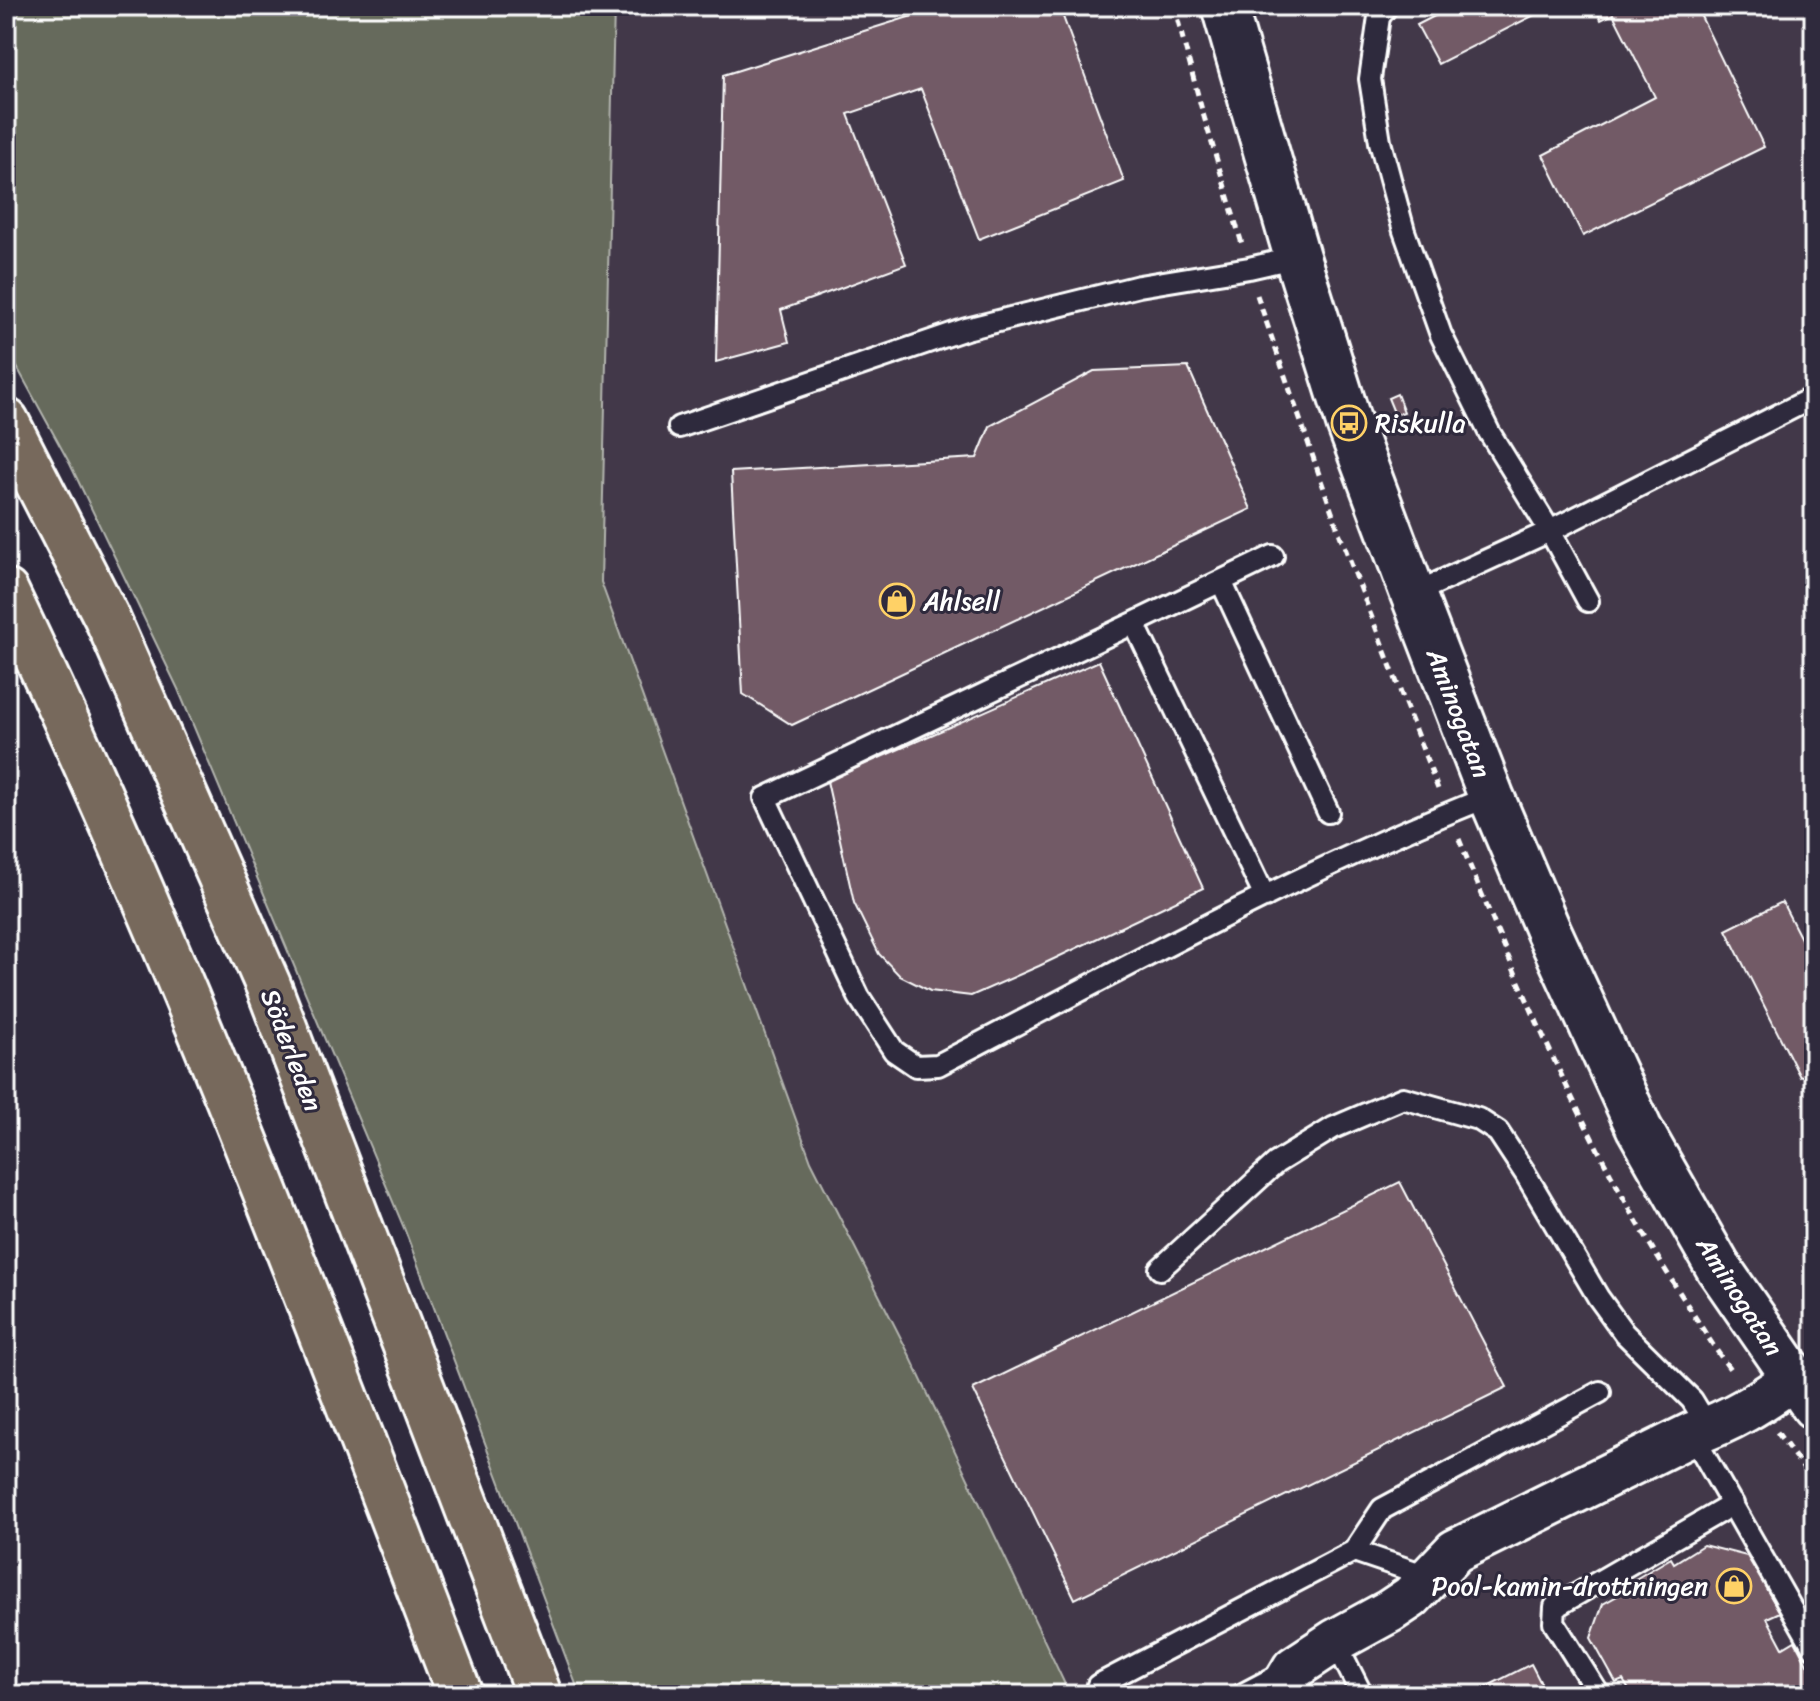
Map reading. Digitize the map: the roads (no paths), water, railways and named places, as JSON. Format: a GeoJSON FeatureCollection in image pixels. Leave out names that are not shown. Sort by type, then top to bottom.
{"type":"FeatureCollection","features":[{"type":"Feature","properties":{"kind":"highway","name":"Söderleden"},"geometry":{"type":"LineString","coordinates":[[6,421],[106,616],[268,985],[539,1695]]}},
{"type":"Feature","properties":{"kind":"highway"},"geometry":{"type":"LineString","coordinates":[[6,592],[51,684],[193,1012],[331,1358],[460,1695]]}},
{"type":"Feature","properties":{"kind":"street","name":"Aminogatan"},"geometry":{"type":"LineString","coordinates":[[1224,6],[1349,423],[1491,796],[1548,930],[1639,1128],[1718,1267],[1804,1392],[1757,1404],[1455,1551],[1411,1597],[1335,1641],[1286,1681]]}},
{"type":"Feature","properties":{"kind":"lane"},"geometry":{"type":"LineString","coordinates":[[1387,6],[1379,17],[1370,79],[1380,142],[1404,231],[1441,335],[1489,432],[1550,531],[1588,601]]}},
{"type":"Feature","properties":{"kind":"lane"},"geometry":{"type":"LineString","coordinates":[[679,427],[966,329],[1139,286],[1297,257]]}},
{"type":"Feature","properties":{"kind":"lane"},"geometry":{"type":"LineString","coordinates":[[1413,594],[1550,531],[1814,397]]}},
{"type":"Feature","properties":{"kind":"lane"},"geometry":{"type":"LineString","coordinates":[[1273,556],[765,798],[859,997],[894,1051],[916,1066],[938,1065],[1265,897],[1392,836],[1491,796]]}},
{"type":"Feature","properties":{"kind":"lane"},"geometry":{"type":"LineString","coordinates":[[1221,581],[1328,812]]}},
{"type":"Feature","properties":{"kind":"lane"},"geometry":{"type":"LineString","coordinates":[[1134,623],[1265,897]]}},
{"type":"Feature","properties":{"kind":"lane"},"geometry":{"type":"LineString","coordinates":[[1160,1269],[1276,1163],[1333,1128],[1403,1098],[1478,1119],[1498,1132],[1598,1297],[1624,1333],[1692,1400],[1700,1431],[1733,1504],[1814,1648]]}},
{"type":"Feature","properties":{"kind":"lane"},"geometry":{"type":"LineString","coordinates":[[1098,1685],[1354,1551],[1382,1509],[1600,1392]]}},
{"type":"Feature","properties":{"kind":"lane"},"geometry":{"type":"LineString","coordinates":[[1599,1695],[1554,1623],[1555,1607],[1733,1504]]}},
{"type":"Feature","properties":{"kind":"lane"},"geometry":{"type":"LineString","coordinates":[[1354,1551],[1430,1577]]}},
{"type":"Feature","properties":{"kind":"lane"},"geometry":{"type":"LineString","coordinates":[[1335,1641],[1362,1695]]}},
{"type":"Feature","properties":{"kind":"lane"},"geometry":{"type":"LineString","coordinates":[[1241,1695],[1286,1681]]}},
{"type":"Feature","properties":{"kind":"place","name":"Riskulla"},"geometry":{"type":"Point","coordinates":[1349,423]}},
{"type":"Feature","properties":{"kind":"place","name":"Ahlsell"},"geometry":{"type":"Point","coordinates":[897,601]}},
{"type":"Feature","properties":{"kind":"place","name":"Pool-kamin-drottningen"},"geometry":{"type":"Point","coordinates":[1734,1586]}}]}
